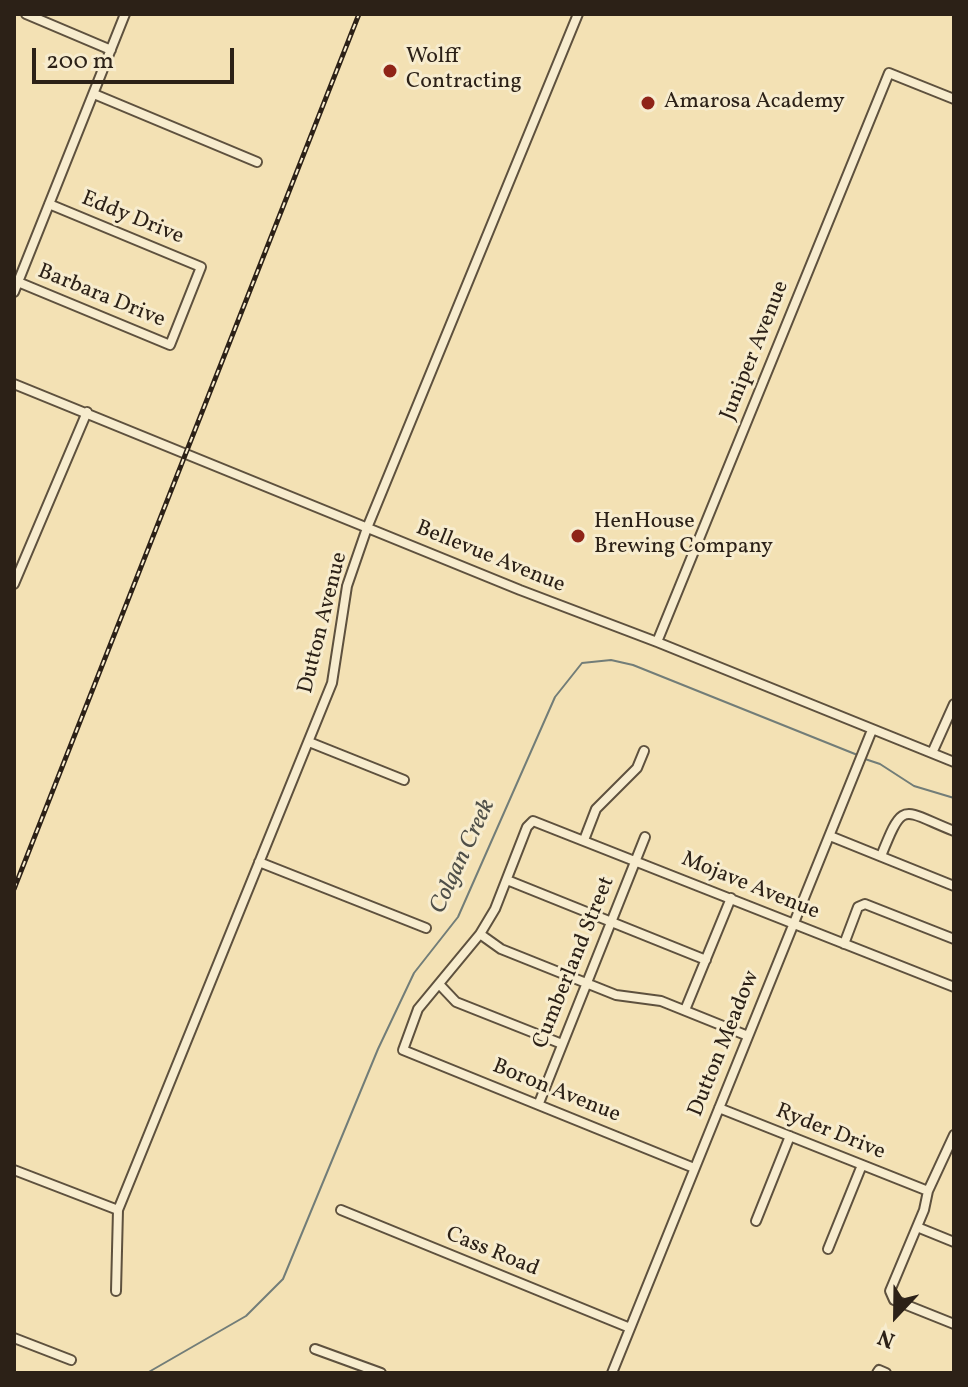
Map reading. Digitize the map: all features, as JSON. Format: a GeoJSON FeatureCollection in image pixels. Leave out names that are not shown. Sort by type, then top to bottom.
{"type":"FeatureCollection","features":[{"type":"Feature","properties":{"kind":"street"},"geometry":{"type":"LineString","coordinates":[[26,14],[111,50]]}},
{"type":"Feature","properties":{"kind":"street"},"geometry":{"type":"LineString","coordinates":[[14,292],[125,14]]}},
{"type":"Feature","properties":{"kind":"street","name":"Dutton Avenue"},"geometry":{"type":"LineString","coordinates":[[116,1291],[118,1210],[332,683],[347,586],[367,528],[578,14]]}},
{"type":"Feature","properties":{"kind":"street","name":"Juniper Avenue"},"geometry":{"type":"LineString","coordinates":[[657,642],[889,73],[954,99]]}},
{"type":"Feature","properties":{"kind":"street"},"geometry":{"type":"LineString","coordinates":[[94,94],[257,162]]}},
{"type":"Feature","properties":{"kind":"street","name":"Eddy Drive"},"geometry":{"type":"LineString","coordinates":[[49,204],[201,267],[170,345]]}},
{"type":"Feature","properties":{"kind":"street","name":"Barbara Drive"},"geometry":{"type":"LineString","coordinates":[[18,282],[170,345]]}},
{"type":"Feature","properties":{"kind":"street","name":"Bellevue Avenue"},"geometry":{"type":"LineString","coordinates":[[14,384],[954,762]]}},
{"type":"Feature","properties":{"kind":"street"},"geometry":{"type":"LineString","coordinates":[[14,584],[87,412]]}},
{"type":"Feature","properties":{"kind":"street"},"geometry":{"type":"LineString","coordinates":[[932,753],[954,704]]}},
{"type":"Feature","properties":{"kind":"street","name":"Dutton Meadow"},"geometry":{"type":"LineString","coordinates":[[612,1373],[872,730]]}},
{"type":"Feature","properties":{"kind":"street"},"geometry":{"type":"LineString","coordinates":[[309,742],[404,780]]}},
{"type":"Feature","properties":{"kind":"street"},"geometry":{"type":"LineString","coordinates":[[584,840],[596,809],[637,768],[644,751]]}},
{"type":"Feature","properties":{"kind":"street"},"geometry":{"type":"LineString","coordinates":[[881,856],[896,818],[902,814],[911,814],[954,831]]}},
{"type":"Feature","properties":{"kind":"street","name":"Mojave Avenue"},"geometry":{"type":"LineString","coordinates":[[507,880],[527,827],[533,821],[954,987]]}},
{"type":"Feature","properties":{"kind":"street"},"geometry":{"type":"LineString","coordinates":[[830,836],[954,886]]}},
{"type":"Feature","properties":{"kind":"street","name":"Cumberland Street"},"geometry":{"type":"LineString","coordinates":[[539,1103],[645,837]]}},
{"type":"Feature","properties":{"kind":"street"},"geometry":{"type":"LineString","coordinates":[[259,862],[426,928]]}},
{"type":"Feature","properties":{"kind":"street"},"geometry":{"type":"LineString","coordinates":[[562,1044],[456,1002],[439,984],[480,934],[507,880],[706,960]]}},
{"type":"Feature","properties":{"kind":"street"},"geometry":{"type":"LineString","coordinates":[[685,1010],[731,898]]}},
{"type":"Feature","properties":{"kind":"street"},"geometry":{"type":"LineString","coordinates":[[844,944],[858,907],[865,904],[954,939]]}},
{"type":"Feature","properties":{"kind":"street"},"geometry":{"type":"LineString","coordinates":[[480,934],[501,949],[616,995],[661,1001],[748,1036]]}},
{"type":"Feature","properties":{"kind":"street","name":"Boron Avenue"},"geometry":{"type":"LineString","coordinates":[[439,984],[418,1009],[403,1050],[694,1168]]}},
{"type":"Feature","properties":{"kind":"street","name":"Ryder Drive"},"geometry":{"type":"LineString","coordinates":[[719,1108],[928,1191]]}},
{"type":"Feature","properties":{"kind":"street"},"geometry":{"type":"LineString","coordinates":[[954,1135],[951,1149],[928,1191],[917,1227],[891,1286],[890,1296],[954,1324]]}},
{"type":"Feature","properties":{"kind":"street"},"geometry":{"type":"LineString","coordinates":[[756,1221],[790,1136]]}},
{"type":"Feature","properties":{"kind":"street"},"geometry":{"type":"LineString","coordinates":[[828,1249],[862,1165]]}},
{"type":"Feature","properties":{"kind":"street"},"geometry":{"type":"LineString","coordinates":[[14,1170],[118,1210]]}},
{"type":"Feature","properties":{"kind":"street","name":"Cass Road"},"geometry":{"type":"LineString","coordinates":[[341,1210],[630,1328]]}},
{"type":"Feature","properties":{"kind":"street"},"geometry":{"type":"LineString","coordinates":[[917,1227],[954,1242]]}},
{"type":"Feature","properties":{"kind":"street"},"geometry":{"type":"LineString","coordinates":[[14,1338],[71,1360]]}},
{"type":"Feature","properties":{"kind":"street"},"geometry":{"type":"LineString","coordinates":[[315,1349],[381,1373]]}},
{"type":"Feature","properties":{"kind":"waterway","name":"Colgan Creek"},"geometry":{"type":"LineString","coordinates":[[147,1373],[246,1316],[283,1279],[378,1049],[414,973],[458,917],[555,697],[582,663],[611,660],[633,665],[860,756]]}},
{"type":"Feature","properties":{"kind":"waterway","name":"Colgan Creek"},"geometry":{"type":"LineString","coordinates":[[865,759],[880,764],[914,786],[954,798]]}},
{"type":"Feature","properties":{"kind":"railway"},"geometry":{"type":"LineString","coordinates":[[14,889],[359,14]]}},
{"type":"Feature","properties":{"kind":"place","name":"Wolff Contracting"},"geometry":{"type":"Point","coordinates":[390,71]}},
{"type":"Feature","properties":{"kind":"place","name":"Amarosa Academy"},"geometry":{"type":"Point","coordinates":[648,103]}},
{"type":"Feature","properties":{"kind":"place","name":"HenHouse Brewing Company"},"geometry":{"type":"Point","coordinates":[578,536]}}]}
